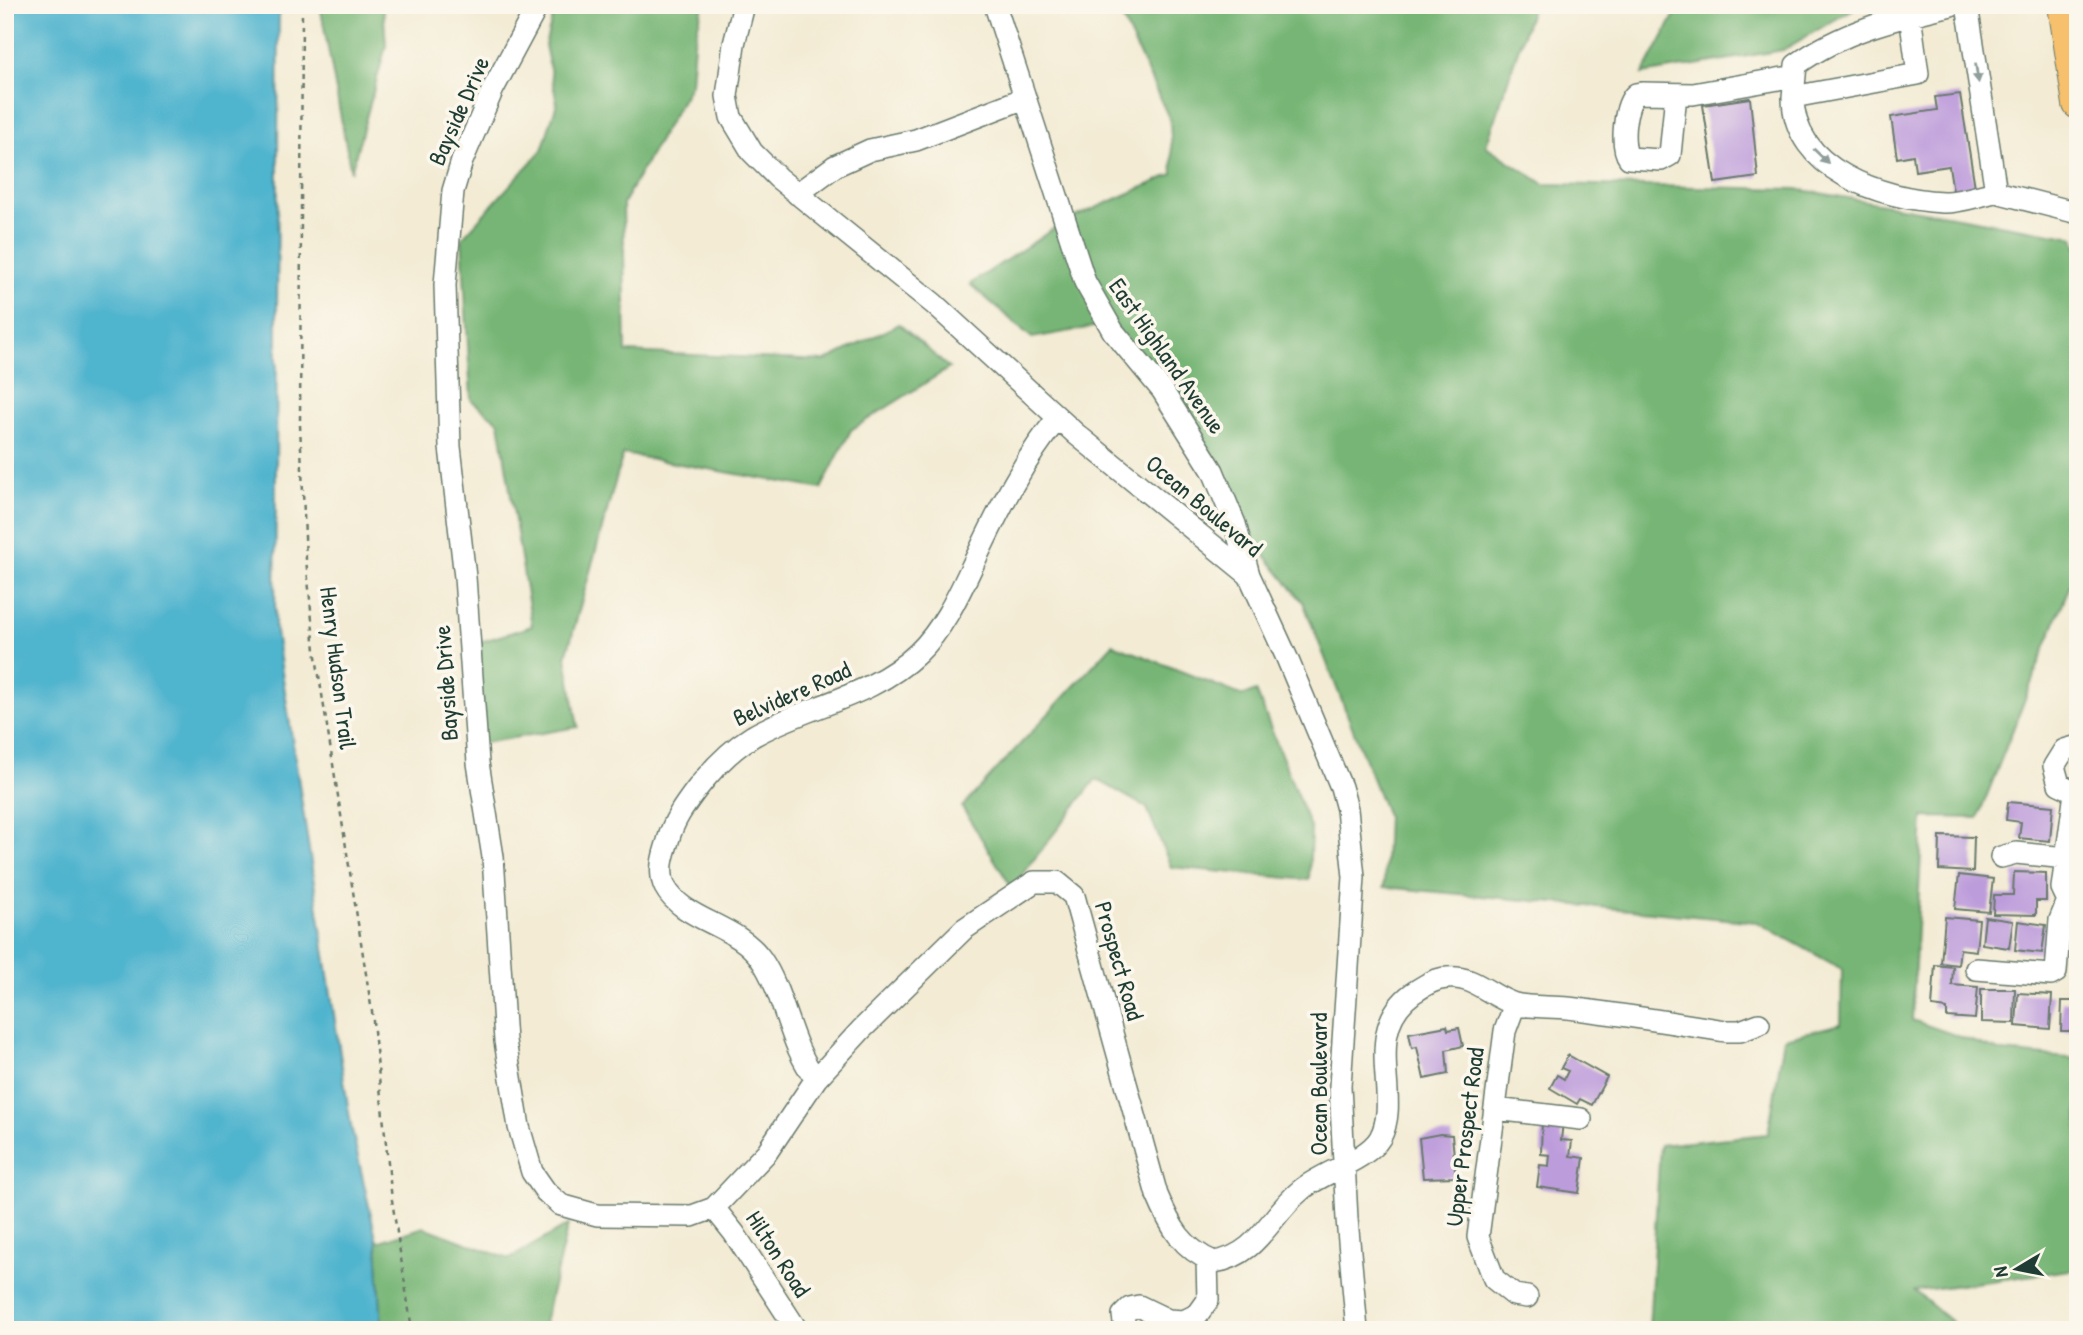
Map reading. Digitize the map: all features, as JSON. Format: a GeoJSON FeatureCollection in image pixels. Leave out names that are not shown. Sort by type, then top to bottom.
{"type":"FeatureCollection","features":[{"type":"Feature","properties":{"kind":"highway"},"geometry":{"type":"LineString","coordinates":[[2063,5],[2078,104]]}},
{"type":"Feature","properties":{"kind":"street","name":"Bayside Drive"},"geometry":{"type":"LineString","coordinates":[[538,5],[488,101],[462,161],[453,191],[445,285],[450,447],[465,577],[478,763],[493,858],[505,1041],[519,1127],[532,1172],[546,1192],[561,1205],[597,1216],[661,1218],[692,1216],[714,1208]]}},
{"type":"Feature","properties":{"kind":"street","name":"Ocean Boulevard"},"geometry":{"type":"LineString","coordinates":[[744,5],[728,76],[731,117],[752,152],[797,194],[934,304],[1058,418],[1249,575],[1323,741],[1347,809],[1354,877],[1340,1086],[1357,1330]]}},
{"type":"Feature","properties":{"kind":"street","name":"East Highland Avenue"},"geometry":{"type":"LineString","coordinates":[[995,5],[1085,282],[1114,331],[1162,390],[1193,435],[1213,471],[1235,524],[1249,575]]}},
{"type":"Feature","properties":{"kind":"street"},"geometry":{"type":"LineString","coordinates":[[1951,5],[1910,15],[1828,44],[1796,65],[1793,97],[1798,129],[1814,150],[1836,170],[1862,185],[1890,194],[1945,202],[1996,192],[2078,213]]}},
{"type":"Feature","properties":{"kind":"street"},"geometry":{"type":"LineString","coordinates":[[1967,5],[1996,192]]}},
{"type":"Feature","properties":{"kind":"street"},"geometry":{"type":"LineString","coordinates":[[1793,97],[1919,74],[1910,15]]}},
{"type":"Feature","properties":{"kind":"street"},"geometry":{"type":"LineString","coordinates":[[1676,94],[1693,94],[1796,76]]}},
{"type":"Feature","properties":{"kind":"street"},"geometry":{"type":"LineString","coordinates":[[797,194],[835,166],[870,150],[916,140],[1025,97]]}},
{"type":"Feature","properties":{"kind":"street","name":"Belvidere Road"},"geometry":{"type":"LineString","coordinates":[[816,1079],[795,1046],[770,974],[760,958],[740,937],[689,910],[668,891],[662,875],[670,832],[683,807],[709,773],[734,748],[779,723],[869,687],[919,652],[951,609],[1006,496],[1039,440],[1058,418]]}},
{"type":"Feature","properties":{"kind":"street"},"geometry":{"type":"LineString","coordinates":[[1976,969],[2051,975],[2056,972],[2060,920],[2072,909],[2062,888],[2076,793],[2059,784],[2054,766],[2064,750],[2078,746]]}},
{"type":"Feature","properties":{"kind":"street"},"geometry":{"type":"LineString","coordinates":[[2001,858],[2016,853],[2066,858]]}},
{"type":"Feature","properties":{"kind":"street","name":"Prospect Road"},"geometry":{"type":"LineString","coordinates":[[714,1208],[767,1152],[816,1079],[861,1030],[964,929],[1027,885],[1044,881],[1057,882],[1074,896],[1157,1195],[1170,1226],[1183,1243],[1207,1259]]}},
{"type":"Feature","properties":{"kind":"street"},"geometry":{"type":"LineString","coordinates":[[1124,1323],[1130,1308],[1139,1306],[1168,1320],[1184,1321],[1198,1314],[1208,1300],[1207,1259],[1226,1261],[1246,1252],[1258,1241],[1290,1199],[1312,1181],[1374,1145],[1381,1136],[1385,1122],[1386,1040],[1389,1025],[1405,1000],[1425,985],[1448,978],[1478,983],[1515,1004],[1566,1008],[1726,1031],[1740,1031],[1759,1024]]}},
{"type":"Feature","properties":{"kind":"street","name":"Upper Prospect Road"},"geometry":{"type":"LineString","coordinates":[[1515,1004],[1505,1031],[1485,1166],[1480,1247],[1494,1279],[1514,1295],[1527,1297]]}},
{"type":"Feature","properties":{"kind":"street"},"geometry":{"type":"LineString","coordinates":[[1495,1109],[1581,1119]]}},
{"type":"Feature","properties":{"kind":"street","name":"Hilton Road"},"geometry":{"type":"LineString","coordinates":[[714,1208],[734,1233],[797,1330]]}},
{"type":"Feature","properties":{"kind":"path","name":"Henry Hudson Trail"},"geometry":{"type":"LineString","coordinates":[[302,5],[300,425],[306,558],[314,650],[372,1012],[392,1200],[412,1330]]}},
{"type":"Feature","properties":{"kind":"green space"},"geometry":{"type":"Polygon","coordinates":[[[320,5],[383,5],[386,46],[351,172],[320,5]]]}},
{"type":"Feature","properties":{"kind":"green space"},"geometry":{"type":"Polygon","coordinates":[[[556,5],[703,5],[694,42],[691,84],[623,203],[626,352],[825,361],[899,324],[949,368],[851,430],[821,489],[623,454],[566,657],[578,727],[477,744],[467,646],[532,626],[499,422],[471,400],[462,238],[542,150],[557,103],[545,45],[556,5]]]}},
{"type":"Feature","properties":{"kind":"green space"},"geometry":{"type":"Polygon","coordinates":[[[1116,5],[1533,5],[1486,146],[1544,184],[1796,189],[2074,237],[2078,250],[2078,580],[2070,585],[1978,818],[1923,817],[1912,1020],[2003,1052],[2078,1059],[2078,1269],[1915,1291],[1961,1330],[1649,1330],[1660,1145],[1768,1134],[1784,1038],[1841,1024],[1842,969],[1757,922],[1384,887],[1387,816],[1303,602],[1226,508],[1198,438],[1104,325],[1032,338],[970,284],[1064,222],[1173,174],[1170,120],[1116,5]]]}},
{"type":"Feature","properties":{"kind":"green space"},"geometry":{"type":"Polygon","coordinates":[[[1680,5],[1860,5],[1783,50],[1643,74],[1680,5]]]}},
{"type":"Feature","properties":{"kind":"green space"},"geometry":{"type":"Polygon","coordinates":[[[1113,644],[1243,696],[1256,691],[1311,830],[1309,880],[1171,867],[1147,808],[1096,779],[1012,888],[962,807],[1113,644]]]}},
{"type":"Feature","properties":{"kind":"green space"},"geometry":{"type":"Polygon","coordinates":[[[568,1225],[544,1323],[558,1330],[382,1330],[377,1242],[424,1227],[509,1259],[568,1225]]]}},
{"type":"Feature","properties":{"kind":"water"},"geometry":{"type":"Polygon","coordinates":[[[5,5],[279,5],[275,626],[351,1126],[377,1242],[382,1330],[5,1330],[5,5]]]}},
{"type":"Feature","properties":{"kind":"building"},"geometry":{"type":"Polygon","coordinates":[[[1960,94],[1975,187],[1953,191],[1949,166],[1915,171],[1913,155],[1897,158],[1891,117],[1937,110],[1935,97],[1960,94]]]}},
{"type":"Feature","properties":{"kind":"building"},"geometry":{"type":"Polygon","coordinates":[[[1750,98],[1758,177],[1715,183],[1703,105],[1750,98]]]}},
{"type":"Feature","properties":{"kind":"building"},"geometry":{"type":"Polygon","coordinates":[[[2008,802],[2053,806],[2050,841],[2019,838],[2021,822],[2006,820],[2008,802]]]}},
{"type":"Feature","properties":{"kind":"building"},"geometry":{"type":"Polygon","coordinates":[[[1940,836],[1974,837],[1973,872],[1939,870],[1940,836]]]}},
{"type":"Feature","properties":{"kind":"building"},"geometry":{"type":"Polygon","coordinates":[[[2014,872],[2046,873],[2046,901],[2036,901],[2036,915],[1993,914],[1994,895],[2013,895],[2014,872]]]}},
{"type":"Feature","properties":{"kind":"building"},"geometry":{"type":"Polygon","coordinates":[[[1959,875],[1993,879],[1989,912],[1955,909],[1959,875]]]}},
{"type":"Feature","properties":{"kind":"building"},"geometry":{"type":"Polygon","coordinates":[[[1945,917],[1979,920],[1976,951],[1960,949],[1958,965],[1941,963],[1945,917]]]}},
{"type":"Feature","properties":{"kind":"building"},"geometry":{"type":"Polygon","coordinates":[[[1985,917],[2013,921],[2009,948],[1982,944],[1985,917]]]}},
{"type":"Feature","properties":{"kind":"building"},"geometry":{"type":"Polygon","coordinates":[[[2018,921],[2046,925],[2042,953],[2015,950],[2018,921]]]}},
{"type":"Feature","properties":{"kind":"building"},"geometry":{"type":"Polygon","coordinates":[[[1935,965],[1953,967],[1952,985],[1978,987],[1975,1019],[1947,1017],[1947,1009],[1932,1007],[1935,965]]]}},
{"type":"Feature","properties":{"kind":"building"},"geometry":{"type":"Polygon","coordinates":[[[1981,989],[2015,989],[2014,1023],[1981,1022],[1981,989]]]}},
{"type":"Feature","properties":{"kind":"building"},"geometry":{"type":"Polygon","coordinates":[[[2018,993],[2052,995],[2050,1029],[2016,1026],[2018,993]]]}},
{"type":"Feature","properties":{"kind":"building"},"geometry":{"type":"Polygon","coordinates":[[[2062,1001],[2078,1001],[2078,1031],[2061,1031],[2062,1001]]]}},
{"type":"Feature","properties":{"kind":"building"},"geometry":{"type":"Polygon","coordinates":[[[1447,1026],[1448,1030],[1459,1028],[1463,1046],[1446,1050],[1448,1074],[1424,1079],[1417,1047],[1412,1048],[1409,1033],[1447,1026]]]}},
{"type":"Feature","properties":{"kind":"building"},"geometry":{"type":"Polygon","coordinates":[[[1568,1055],[1607,1077],[1592,1105],[1580,1099],[1577,1104],[1550,1088],[1557,1075],[1564,1079],[1568,1071],[1561,1068],[1568,1055]]]}},
{"type":"Feature","properties":{"kind":"building"},"geometry":{"type":"Polygon","coordinates":[[[1542,1119],[1563,1122],[1561,1140],[1572,1141],[1570,1156],[1584,1158],[1579,1193],[1537,1187],[1540,1165],[1549,1166],[1550,1155],[1541,1154],[1542,1119]]]}},
{"type":"Feature","properties":{"kind":"building"},"geometry":{"type":"Polygon","coordinates":[[[1452,1135],[1456,1177],[1423,1178],[1419,1138],[1452,1135]]]}}]}
